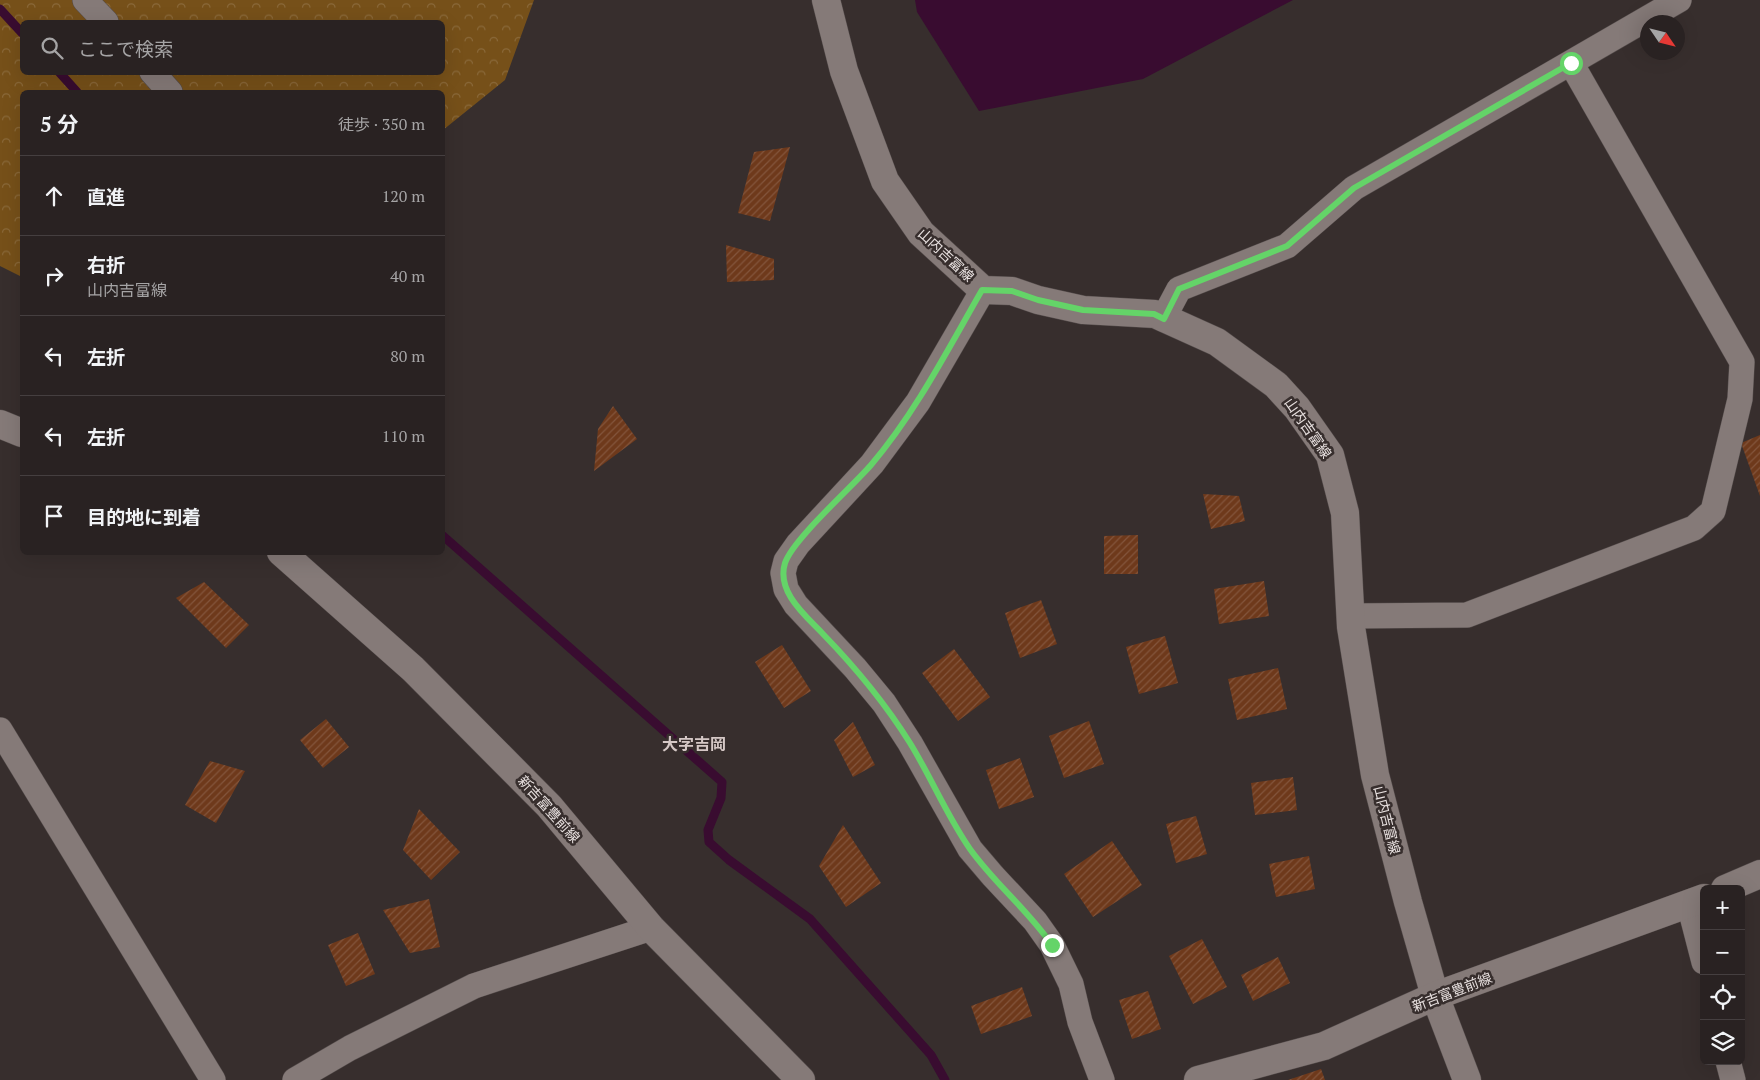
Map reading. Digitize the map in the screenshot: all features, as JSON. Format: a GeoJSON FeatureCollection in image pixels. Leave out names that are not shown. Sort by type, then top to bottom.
{"type":"FeatureCollection","features":[{"type":"Feature","properties":{"kind":"main road","name":"山内吉富線"},"geometry":{"type":"LineString","coordinates":[[826,0],[844,72],[885,181],[922,233],[982,290],[1012,291],[1038,300],[1083,310],[1154,314],[1217,342],[1276,385],[1297,408],[1330,455],[1345,513],[1350,616],[1375,774],[1408,902],[1435,996],[1467,1080]]}},
{"type":"Feature","properties":{"kind":"main road"},"geometry":{"type":"LineString","coordinates":[[0,424],[20,432]]}},
{"type":"Feature","properties":{"kind":"main road","name":"新吉富豊前線"},"geometry":{"type":"LineString","coordinates":[[284,555],[413,669],[542,799],[651,928],[801,1080]]}},
{"type":"Feature","properties":{"kind":"main road"},"geometry":{"type":"LineString","coordinates":[[1734,885],[1760,874]]}},
{"type":"Feature","properties":{"kind":"main road","name":"新吉富豊前線"},"geometry":{"type":"LineString","coordinates":[[1198,1080],[1324,1046],[1435,996],[1696,901]]}},
{"type":"Feature","properties":{"kind":"street"},"geometry":{"type":"LineString","coordinates":[[85,0],[104,20]]}},
{"type":"Feature","properties":{"kind":"street"},"geometry":{"type":"LineString","coordinates":[[1164,319],[1179,289],[1287,246],[1354,188],[1679,0]]}},
{"type":"Feature","properties":{"kind":"street"},"geometry":{"type":"LineString","coordinates":[[1350,616],[1467,615],[1694,528],[1713,511],[1750,398],[1742,362],[1571,63]]}},
{"type":"Feature","properties":{"kind":"street"},"geometry":{"type":"LineString","coordinates":[[155,75],[168,90]]}},
{"type":"Feature","properties":{"kind":"street"},"geometry":{"type":"LineString","coordinates":[[982,290],[918,402],[872,464],[798,544],[786,561],[783,573],[786,589],[796,605],[855,668],[884,703],[910,743],[970,849],[1035,921],[1052,945],[1071,984],[1080,1022],[1102,1080]]}},
{"type":"Feature","properties":{"kind":"street"},"geometry":{"type":"LineString","coordinates":[[0,730],[213,1080]]}},
{"type":"Feature","properties":{"kind":"street"},"geometry":{"type":"LineString","coordinates":[[1696,901],[1700,932]]}},
{"type":"Feature","properties":{"kind":"street"},"geometry":{"type":"LineString","coordinates":[[295,1080],[350,1048],[474,986],[651,928]]}},
{"type":"Feature","properties":{"kind":"street"},"geometry":{"type":"LineString","coordinates":[[1729,1065],[1733,1080]]}},
{"type":"Feature","properties":{"kind":"green space"},"geometry":{"type":"Polygon","coordinates":[[[0,0],[534,0],[505,80],[445,128],[445,90],[20,90],[20,276],[0,266],[0,0]]]}},
{"type":"Feature","properties":{"kind":"shaded area"},"geometry":{"type":"Polygon","coordinates":[[[915,0],[1293,0],[1143,79],[979,111],[917,12],[915,0]]]}},
{"type":"Feature","properties":{"kind":"building"},"geometry":{"type":"Polygon","coordinates":[[[790,147],[770,221],[738,213],[754,152],[790,147]]]}},
{"type":"Feature","properties":{"kind":"building"},"geometry":{"type":"Polygon","coordinates":[[[726,245],[774,259],[774,280],[727,282],[726,245]]]}},
{"type":"Feature","properties":{"kind":"building"},"geometry":{"type":"Polygon","coordinates":[[[613,406],[637,439],[594,471],[598,429],[613,406]]]}},
{"type":"Feature","properties":{"kind":"building"},"geometry":{"type":"Polygon","coordinates":[[[1760,435],[1760,496],[1741,443],[1760,435]]]}},
{"type":"Feature","properties":{"kind":"building"},"geometry":{"type":"Polygon","coordinates":[[[1203,494],[1239,496],[1245,521],[1211,529],[1203,494]]]}},
{"type":"Feature","properties":{"kind":"building"},"geometry":{"type":"Polygon","coordinates":[[[1138,535],[1138,574],[1104,574],[1104,536],[1138,535]]]}},
{"type":"Feature","properties":{"kind":"building"},"geometry":{"type":"Polygon","coordinates":[[[1264,581],[1269,616],[1219,624],[1214,589],[1264,581]]]}},
{"type":"Feature","properties":{"kind":"building"},"geometry":{"type":"Polygon","coordinates":[[[204,582],[249,625],[226,648],[176,598],[204,582]]]}},
{"type":"Feature","properties":{"kind":"building"},"geometry":{"type":"Polygon","coordinates":[[[1041,600],[1057,644],[1020,658],[1005,613],[1041,600]]]}},
{"type":"Feature","properties":{"kind":"building"},"geometry":{"type":"Polygon","coordinates":[[[1165,636],[1178,683],[1139,694],[1126,647],[1165,636]]]}},
{"type":"Feature","properties":{"kind":"building"},"geometry":{"type":"Polygon","coordinates":[[[782,645],[811,691],[784,708],[755,662],[782,645]]]}},
{"type":"Feature","properties":{"kind":"building"},"geometry":{"type":"Polygon","coordinates":[[[954,649],[990,697],[958,721],[922,673],[954,649]]]}},
{"type":"Feature","properties":{"kind":"building"},"geometry":{"type":"Polygon","coordinates":[[[1278,668],[1287,709],[1237,720],[1228,679],[1278,668]]]}},
{"type":"Feature","properties":{"kind":"building"},"geometry":{"type":"Polygon","coordinates":[[[326,719],[349,747],[323,768],[300,740],[326,719]]]}},
{"type":"Feature","properties":{"kind":"building"},"geometry":{"type":"Polygon","coordinates":[[[1089,721],[1104,764],[1064,778],[1049,736],[1089,721]]]}},
{"type":"Feature","properties":{"kind":"building"},"geometry":{"type":"Polygon","coordinates":[[[853,722],[875,765],[853,777],[834,740],[853,722]]]}},
{"type":"Feature","properties":{"kind":"building"},"geometry":{"type":"Polygon","coordinates":[[[1020,758],[1034,797],[999,809],[986,770],[1020,758]]]}},
{"type":"Feature","properties":{"kind":"building"},"geometry":{"type":"Polygon","coordinates":[[[210,761],[245,771],[216,823],[185,805],[210,761]]]}},
{"type":"Feature","properties":{"kind":"building"},"geometry":{"type":"Polygon","coordinates":[[[1293,777],[1297,810],[1255,815],[1251,783],[1293,777]]]}},
{"type":"Feature","properties":{"kind":"building"},"geometry":{"type":"Polygon","coordinates":[[[419,809],[460,852],[431,880],[403,850],[419,809]]]}},
{"type":"Feature","properties":{"kind":"building"},"geometry":{"type":"Polygon","coordinates":[[[1196,816],[1207,854],[1176,863],[1166,824],[1196,816]]]}},
{"type":"Feature","properties":{"kind":"building"},"geometry":{"type":"Polygon","coordinates":[[[843,825],[881,883],[846,907],[819,866],[843,825]]]}},
{"type":"Feature","properties":{"kind":"building"},"geometry":{"type":"Polygon","coordinates":[[[1112,841],[1142,885],[1093,917],[1064,874],[1112,841]]]}},
{"type":"Feature","properties":{"kind":"building"},"geometry":{"type":"Polygon","coordinates":[[[1309,856],[1315,889],[1276,897],[1269,864],[1309,856]]]}},
{"type":"Feature","properties":{"kind":"building"},"geometry":{"type":"Polygon","coordinates":[[[429,899],[440,947],[410,953],[383,910],[429,899]]]}},
{"type":"Feature","properties":{"kind":"building"},"geometry":{"type":"Polygon","coordinates":[[[358,933],[375,974],[346,986],[328,945],[358,933]]]}},
{"type":"Feature","properties":{"kind":"building"},"geometry":{"type":"Polygon","coordinates":[[[1202,939],[1227,987],[1193,1004],[1169,956],[1202,939]]]}},
{"type":"Feature","properties":{"kind":"building"},"geometry":{"type":"Polygon","coordinates":[[[1278,957],[1290,983],[1253,1001],[1241,975],[1278,957]]]}},
{"type":"Feature","properties":{"kind":"building"},"geometry":{"type":"Polygon","coordinates":[[[1022,987],[1032,1016],[981,1034],[971,1006],[1022,987]]]}},
{"type":"Feature","properties":{"kind":"building"},"geometry":{"type":"Polygon","coordinates":[[[1148,991],[1161,1029],[1132,1039],[1119,1000],[1148,991]]]}},
{"type":"Feature","properties":{"kind":"building"},"geometry":{"type":"Polygon","coordinates":[[[1321,1069],[1325,1080],[1288,1080],[1321,1069]]]}},
{"type":"Feature","properties":{"kind":"waterway"},"geometry":{"type":"LineString","coordinates":[[0,9],[20,31]]}},
{"type":"Feature","properties":{"kind":"waterway"},"geometry":{"type":"LineString","coordinates":[[62,75],[75,90]]}},
{"type":"Feature","properties":{"kind":"waterway"},"geometry":{"type":"LineString","coordinates":[[445,538],[722,782],[721,798],[708,830],[709,842],[729,860],[810,919],[931,1055],[945,1080]]}},
{"type":"Feature","properties":{"kind":"district","name":"大字吉岡"},"geometry":{"type":"Point","coordinates":[694,744]}},
{"type":"Feature","properties":{"kind":"route"},"geometry":{"type":"LineString","coordinates":[[1052,945],[1035,921],[970,849],[910,743],[884,703],[855,668],[796,605],[786,589],[783,573],[786,561],[798,544],[872,464],[918,402],[982,290],[1012,291],[1038,300],[1083,310],[1154,314],[1164,319],[1179,289],[1287,246],[1354,188],[1571,63]]}}]}
